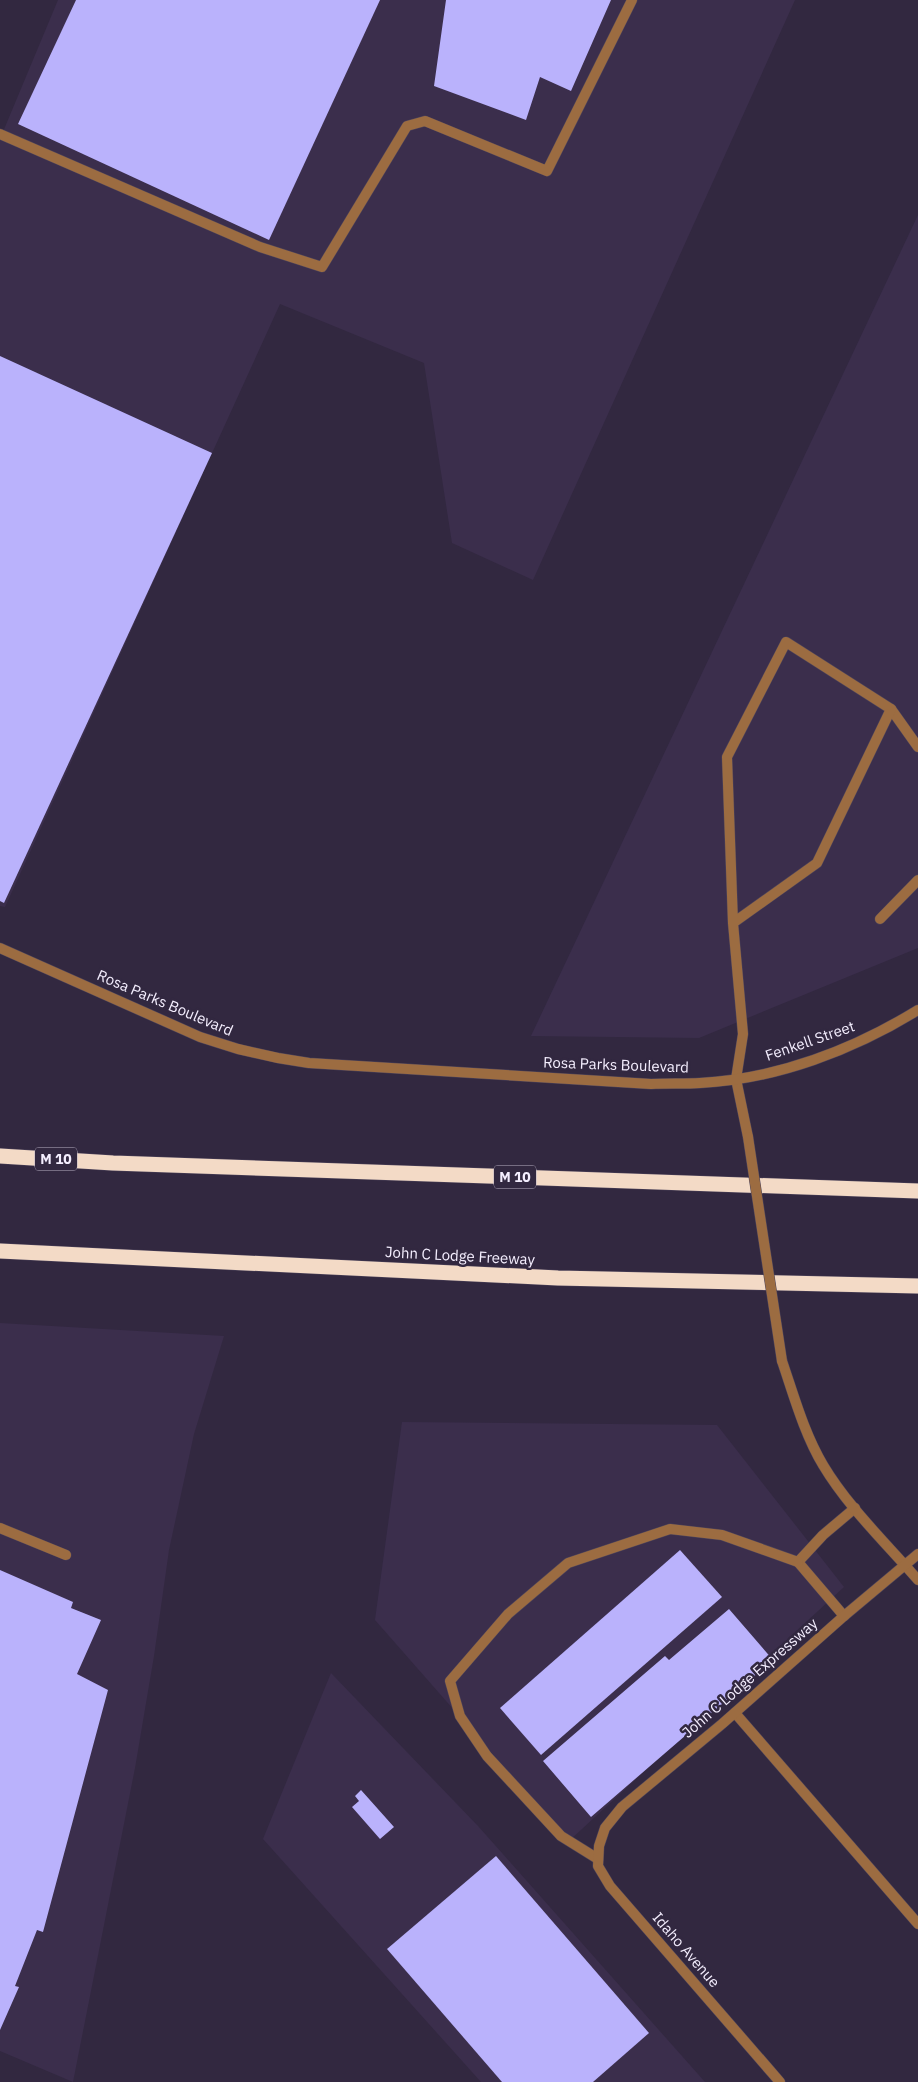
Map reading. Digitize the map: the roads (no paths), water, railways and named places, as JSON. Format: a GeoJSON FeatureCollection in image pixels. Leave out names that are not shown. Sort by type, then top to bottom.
{"type":"FeatureCollection","features":[{"type":"Feature","properties":{"kind":"highway","name":"M 10"},"geometry":{"type":"LineString","coordinates":[[0,1156],[132,1163],[918,1191]]}},
{"type":"Feature","properties":{"kind":"highway","name":"John C Lodge Freeway"},"geometry":{"type":"LineString","coordinates":[[0,1251],[558,1278],[918,1286]]}},
{"type":"Feature","properties":{"kind":"street"},"geometry":{"type":"LineString","coordinates":[[0,134],[260,246],[322,267],[407,126],[425,121],[547,171],[632,0]]}},
{"type":"Feature","properties":{"kind":"street"},"geometry":{"type":"LineString","coordinates":[[918,747],[891,709],[786,642],[727,757],[733,923],[743,1034],[736,1079],[748,1137],[782,1361],[807,1433],[823,1464],[843,1494],[918,1580]]}},
{"type":"Feature","properties":{"kind":"street"},"geometry":{"type":"LineString","coordinates":[[733,923],[817,863],[891,709]]}},
{"type":"Feature","properties":{"kind":"street"},"geometry":{"type":"LineString","coordinates":[[880,919],[918,880]]}},
{"type":"Feature","properties":{"kind":"street","name":"Rosa Parks Boulevard"},"geometry":{"type":"LineString","coordinates":[[0,948],[200,1037],[238,1049],[278,1058],[309,1063],[650,1084],[699,1083],[736,1079]]}},
{"type":"Feature","properties":{"kind":"street","name":"Fenkell Street"},"geometry":{"type":"LineString","coordinates":[[736,1079],[787,1068],[839,1051],[889,1028],[918,1010]]}},
{"type":"Feature","properties":{"kind":"street"},"geometry":{"type":"LineString","coordinates":[[798,1562],[823,1535],[855,1508]]}},
{"type":"Feature","properties":{"kind":"street"},"geometry":{"type":"LineString","coordinates":[[0,1528],[66,1556]]}},
{"type":"Feature","properties":{"kind":"street"},"geometry":{"type":"LineString","coordinates":[[598,1859],[561,1836],[487,1756],[460,1716],[450,1681],[508,1614],[568,1562],[670,1529],[722,1535],[798,1562],[844,1616]]}},
{"type":"Feature","properties":{"kind":"street","name":"John C Lodge Expressway"},"geometry":{"type":"LineString","coordinates":[[598,1859],[599,1846],[605,1828],[622,1808],[918,1554]]}},
{"type":"Feature","properties":{"kind":"street"},"geometry":{"type":"LineString","coordinates":[[735,1713],[918,1924]]}},
{"type":"Feature","properties":{"kind":"street","name":"Idaho Avenue"},"geometry":{"type":"LineString","coordinates":[[598,1859],[598,1866],[610,1886],[780,2082]]}}]}
